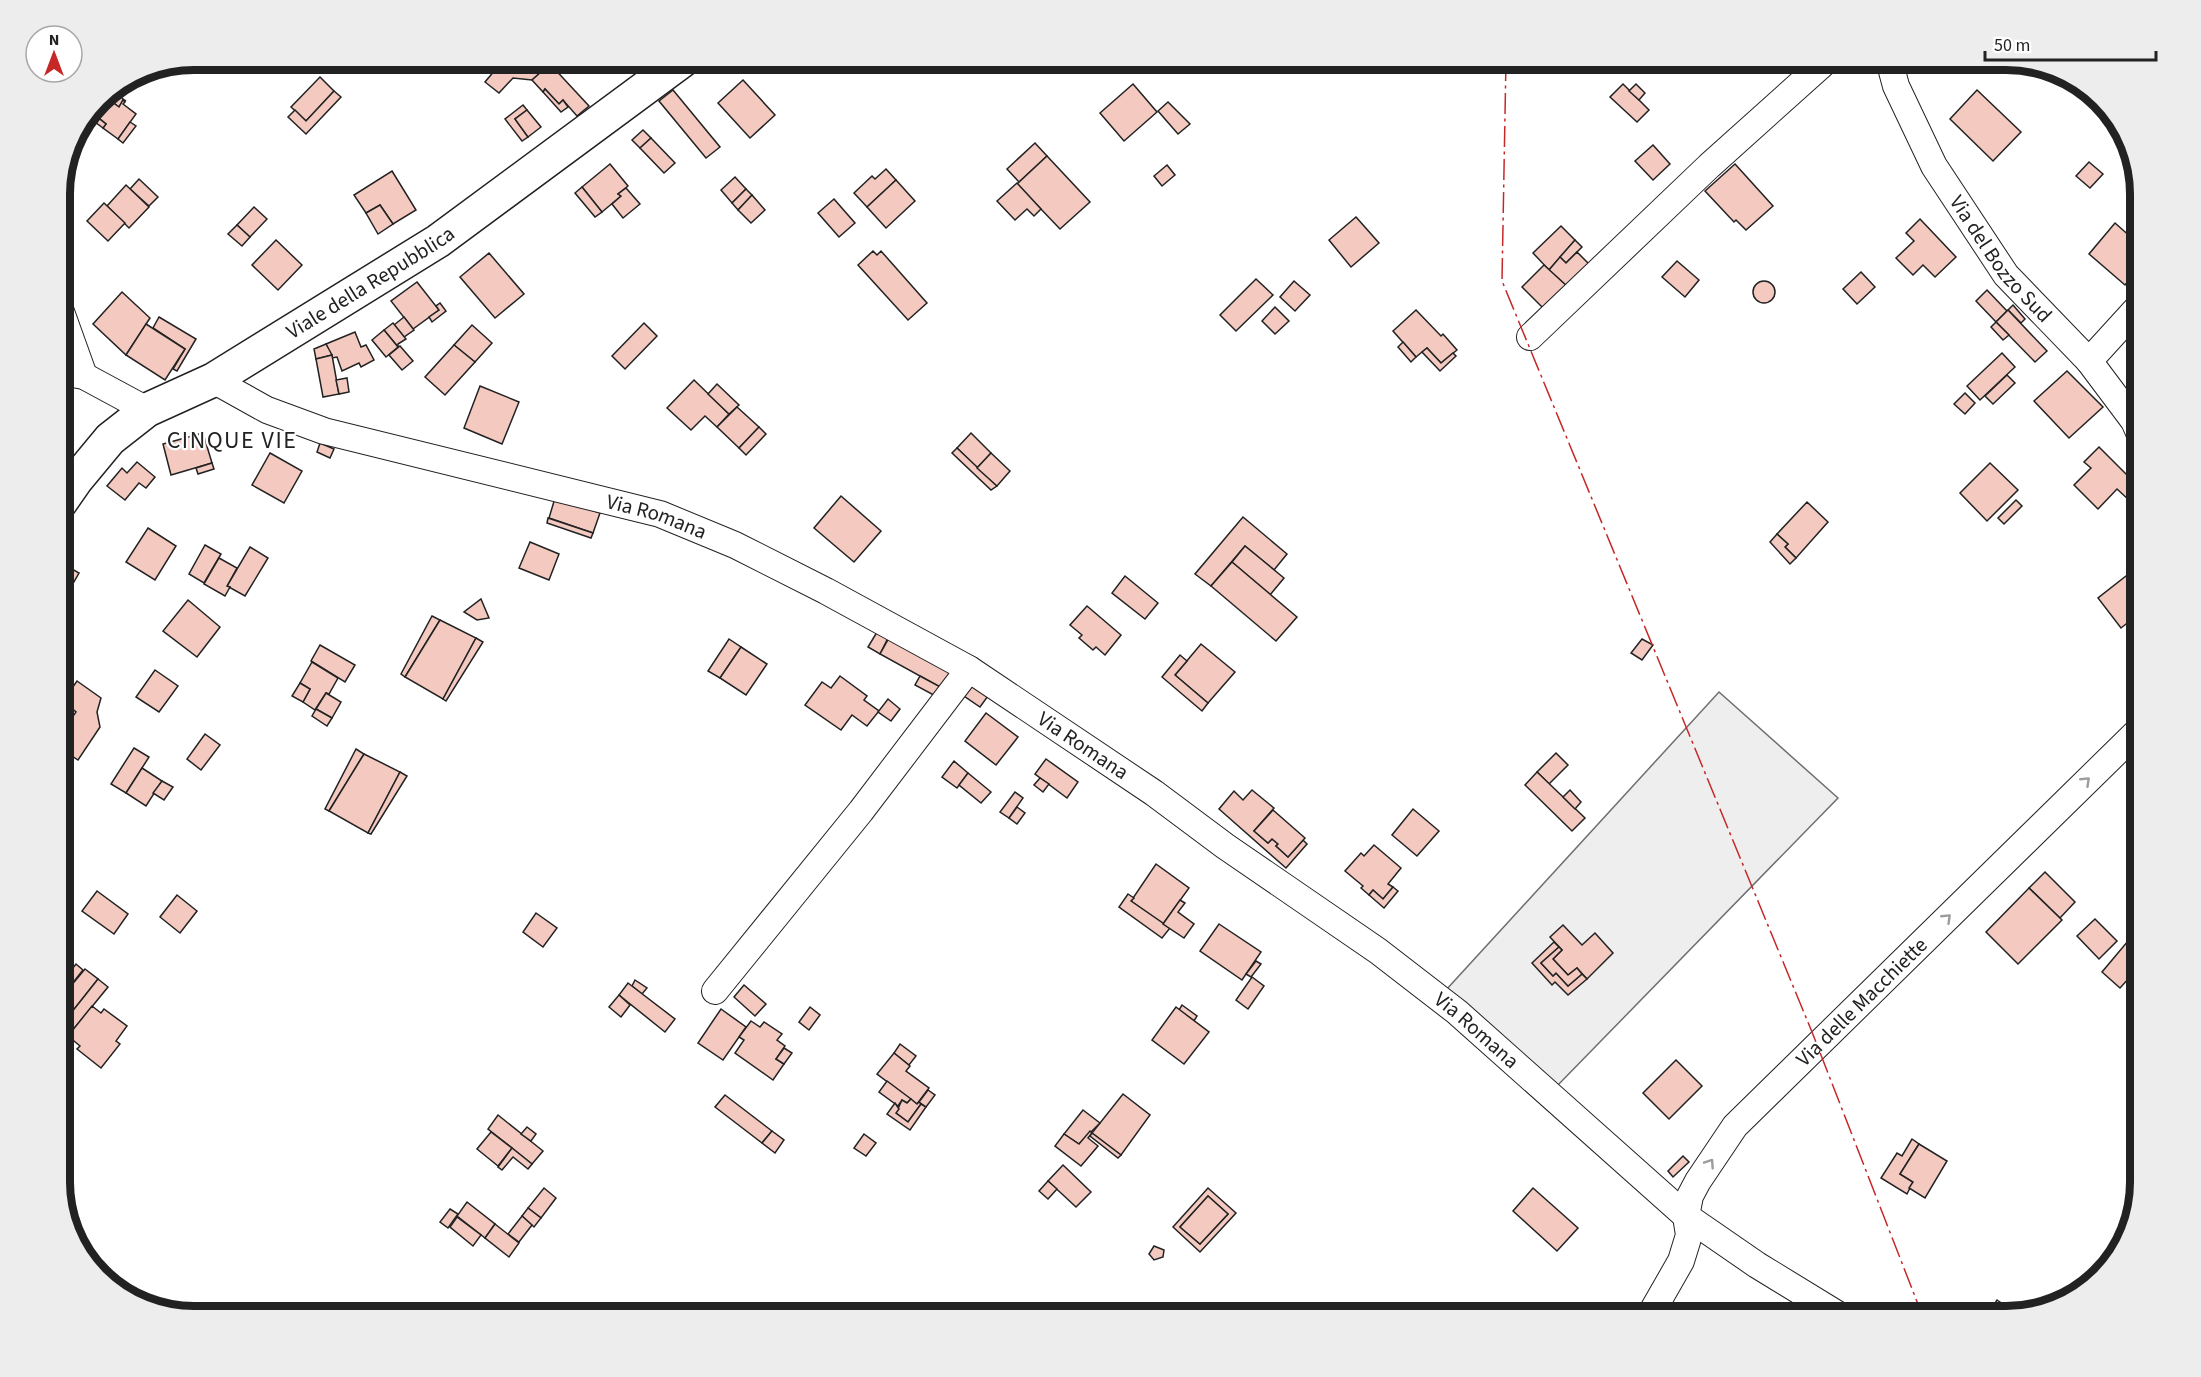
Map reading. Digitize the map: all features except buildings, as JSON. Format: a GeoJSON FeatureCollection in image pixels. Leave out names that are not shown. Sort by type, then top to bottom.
{"type":"FeatureCollection","features":[{"type":"Feature","properties":{"kind":"main road","name":"Viale della Repubblica"},"geometry":{"type":"LineString","coordinates":[[71,487],[110,439],[147,410],[213,380],[438,241],[668,71]]}},
{"type":"Feature","properties":{"kind":"street"},"geometry":{"type":"LineString","coordinates":[[1530,337],[1708,166],[1816,70]]}},
{"type":"Feature","properties":{"kind":"street","name":"Via del Bozzo Sud"},"geometry":{"type":"LineString","coordinates":[[1892,70],[1896,86],[1934,166],[1986,246],[2006,275],[2089,361],[2130,416]]}},
{"type":"Feature","properties":{"kind":"street"},"geometry":{"type":"LineString","coordinates":[[2089,361],[2130,316]]}},
{"type":"Feature","properties":{"kind":"street"},"geometry":{"type":"LineString","coordinates":[[72,374],[147,410]]}},
{"type":"Feature","properties":{"kind":"street","name":"Via Romana"},"geometry":{"type":"LineString","coordinates":[[213,380],[267,410],[324,431],[660,514],[765,560],[969,669],[1154,793],[1225,846],[1378,951],[1457,1012],[1686,1216],[1757,1265],[1824,1306]]}},
{"type":"Feature","properties":{"kind":"street"},"geometry":{"type":"LineString","coordinates":[[715,991],[861,811],[969,669]]}},
{"type":"Feature","properties":{"kind":"street","name":"Via delle Macchiette"},"geometry":{"type":"LineString","coordinates":[[1655,1306],[1681,1261],[1689,1235],[1686,1216],[1690,1196],[1735,1126],[2130,739]]}},
{"type":"Feature","properties":{"kind":"shaded area"},"geometry":{"type":"Polygon","coordinates":[[[1719,692],[1838,798],[1557,1086],[1446,990],[1719,692]]]}},
{"type":"Feature","properties":{"kind":"power"},"geometry":{"type":"LineString","coordinates":[[1506,70],[1502,281],[1812,1032],[1919,1306]]}},
{"type":"Feature","properties":{"kind":"district","name":"CINQUE VIE"},"geometry":{"type":"Point","coordinates":[232,440]}}]}
